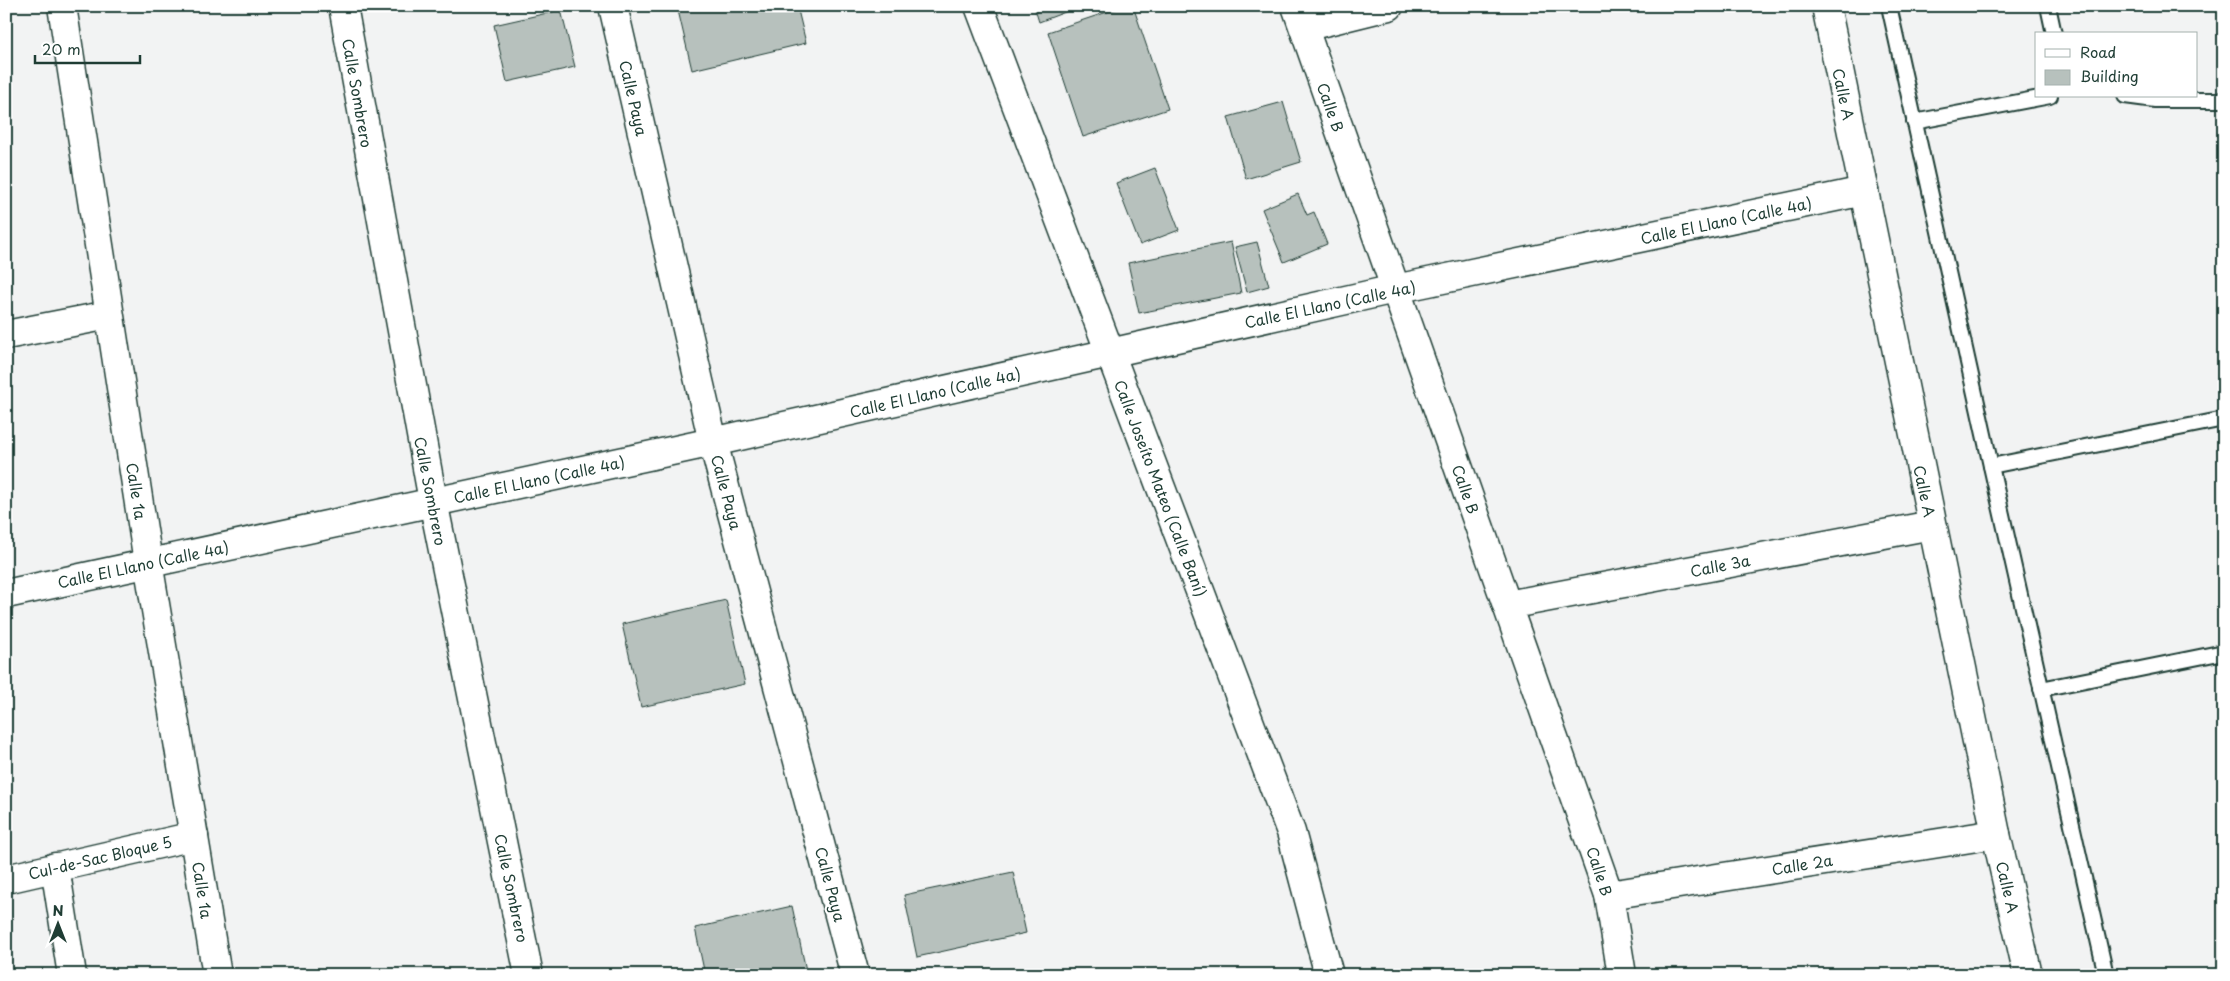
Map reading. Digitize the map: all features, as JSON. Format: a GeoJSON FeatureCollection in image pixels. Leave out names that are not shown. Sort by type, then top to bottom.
{"type":"FeatureCollection","features":[{"type":"Feature","properties":{"kind":"street","name":"Calle 1a"},"geometry":{"type":"LineString","coordinates":[[62,6],[148,562],[217,975]]}},
{"type":"Feature","properties":{"kind":"street","name":"Calle Sombrero"},"geometry":{"type":"LineString","coordinates":[[342,6],[433,501],[529,975]]}},
{"type":"Feature","properties":{"kind":"street","name":"Calle Paya"},"geometry":{"type":"LineString","coordinates":[[613,6],[713,442],[855,975]]}},
{"type":"Feature","properties":{"kind":"street","name":"Calle Joseíto Mateo (Calle Baní)"},"geometry":{"type":"LineString","coordinates":[[979,6],[1292,832],[1328,975]]}},
{"type":"Feature","properties":{"kind":"street"},"geometry":{"type":"LineString","coordinates":[[1300,17],[1389,6]]}},
{"type":"Feature","properties":{"kind":"street","name":"Calle A"},"geometry":{"type":"LineString","coordinates":[[1826,6],[1996,834],[2028,975]]}},
{"type":"Feature","properties":{"kind":"street","name":"Calle B"},"geometry":{"type":"LineString","coordinates":[[1300,17],[1609,895],[1622,975]]}},
{"type":"Feature","properties":{"kind":"street","name":"Calle El Llano (Calle 4a)"},"geometry":{"type":"LineString","coordinates":[[6,594],[713,442],[1395,289],[1864,191]]}},
{"type":"Feature","properties":{"kind":"street"},"geometry":{"type":"LineString","coordinates":[[6,335],[109,315]]}},
{"type":"Feature","properties":{"kind":"street","name":"Calle 3a"},"geometry":{"type":"LineString","coordinates":[[1507,605],[1932,525]]}},
{"type":"Feature","properties":{"kind":"street","name":"Calle 2a"},"geometry":{"type":"LineString","coordinates":[[1609,895],[1996,834]]}},
{"type":"Feature","properties":{"kind":"street","name":"Cul-de-Sac Bloque 5"},"geometry":{"type":"LineString","coordinates":[[6,878],[194,836]]}},
{"type":"Feature","properties":{"kind":"street"},"geometry":{"type":"LineString","coordinates":[[55,867],[72,975]]}},
{"type":"Feature","properties":{"kind":"lane"},"geometry":{"type":"LineString","coordinates":[[1890,6],[1914,122],[2106,975]]}},
{"type":"Feature","properties":{"kind":"lane"},"geometry":{"type":"LineString","coordinates":[[2048,6],[2054,32]]}},
{"type":"Feature","properties":{"kind":"lane"},"geometry":{"type":"LineString","coordinates":[[1914,122],[2040,98]]}},
{"type":"Feature","properties":{"kind":"lane"},"geometry":{"type":"LineString","coordinates":[[2140,98],[2155,100],[2224,100]]}},
{"type":"Feature","properties":{"kind":"lane"},"geometry":{"type":"LineString","coordinates":[[1991,466],[2224,419]]}},
{"type":"Feature","properties":{"kind":"lane"},"geometry":{"type":"LineString","coordinates":[[2041,689],[2224,652]]}},
{"type":"Feature","properties":{"kind":"building"},"geometry":{"type":"Polygon","coordinates":[[[677,6],[797,6],[806,43],[692,70],[677,6]]]}},
{"type":"Feature","properties":{"kind":"building"},"geometry":{"type":"Polygon","coordinates":[[[1034,6],[1081,6],[1039,22],[1034,6]]]}},
{"type":"Feature","properties":{"kind":"building"},"geometry":{"type":"Polygon","coordinates":[[[1125,6],[1133,6],[1168,109],[1083,137],[1048,32],[1125,6]]]}},
{"type":"Feature","properties":{"kind":"building"},"geometry":{"type":"Polygon","coordinates":[[[561,10],[575,67],[507,82],[494,25],[561,10]]]}},
{"type":"Feature","properties":{"kind":"building"},"geometry":{"type":"Polygon","coordinates":[[[1283,102],[1301,162],[1246,179],[1228,117],[1283,102]]]}},
{"type":"Feature","properties":{"kind":"building"},"geometry":{"type":"Polygon","coordinates":[[[1155,168],[1179,230],[1140,245],[1116,183],[1155,168]]]}},
{"type":"Feature","properties":{"kind":"building"},"geometry":{"type":"Polygon","coordinates":[[[1298,194],[1307,215],[1314,212],[1327,244],[1284,262],[1262,209],[1298,194]]]}},
{"type":"Feature","properties":{"kind":"building"},"geometry":{"type":"Polygon","coordinates":[[[1231,242],[1241,293],[1139,313],[1128,263],[1231,242]]]}},
{"type":"Feature","properties":{"kind":"building"},"geometry":{"type":"Polygon","coordinates":[[[1257,242],[1269,286],[1247,292],[1235,247],[1257,242]]]}},
{"type":"Feature","properties":{"kind":"building"},"geometry":{"type":"Polygon","coordinates":[[[726,600],[745,684],[641,707],[622,624],[726,600]]]}},
{"type":"Feature","properties":{"kind":"building"},"geometry":{"type":"Polygon","coordinates":[[[1013,872],[1026,933],[917,957],[904,895],[1013,872]]]}},
{"type":"Feature","properties":{"kind":"building"},"geometry":{"type":"Polygon","coordinates":[[[792,906],[807,975],[705,975],[695,928],[792,906]]]}}]}
